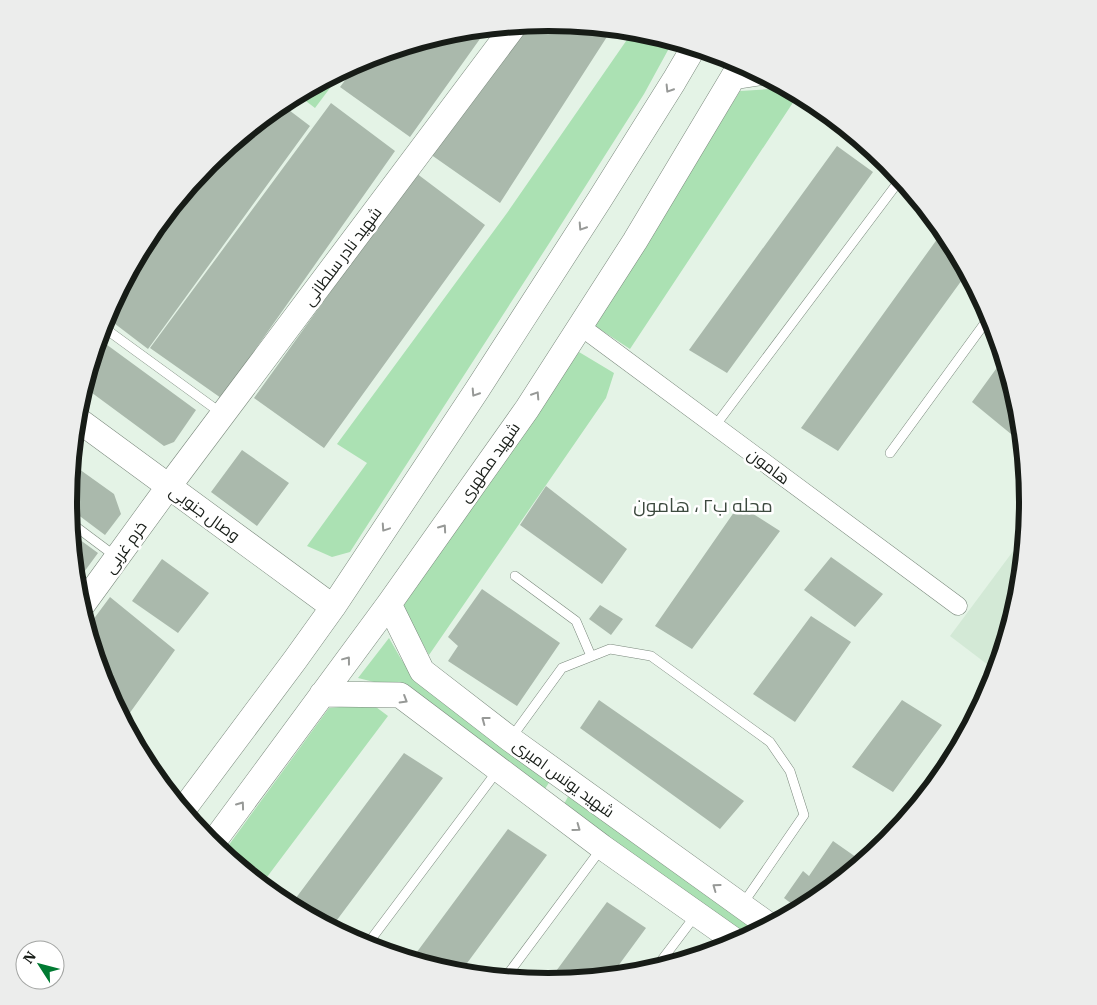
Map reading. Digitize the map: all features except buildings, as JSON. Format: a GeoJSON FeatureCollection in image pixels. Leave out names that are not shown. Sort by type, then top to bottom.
{"type":"FeatureCollection","features":[{"type":"Feature","properties":{"kind":"main road","name":"شهید نادر سلطانی"},"geometry":{"type":"LineString","coordinates":[[169,486],[509,33]]}},
{"type":"Feature","properties":{"kind":"main road"},"geometry":{"type":"LineString","coordinates":[[187,804],[333,607],[595,208],[690,53]]}},
{"type":"Feature","properties":{"kind":"main road","name":"شهید مطهری"},"geometry":{"type":"LineString","coordinates":[[217,838],[390,604],[527,409],[635,241],[737,71]]}},
{"type":"Feature","properties":{"kind":"main road","name":"وصال جنوبی"},"geometry":{"type":"LineString","coordinates":[[84,424],[333,607]]}},
{"type":"Feature","properties":{"kind":"main road","name":"خرم غربی"},"geometry":{"type":"LineString","coordinates":[[87,599],[169,486]]}},
{"type":"Feature","properties":{"kind":"main road","name":"شهید یونس امیری"},"geometry":{"type":"LineString","coordinates":[[390,604],[422,672],[510,739],[764,921]]}},
{"type":"Feature","properties":{"kind":"main road","name":"شهید یونس امیری"},"geometry":{"type":"LineString","coordinates":[[322,694],[400,695],[498,770],[730,937]]}},
{"type":"Feature","properties":{"kind":"main road"},"geometry":{"type":"LineString","coordinates":[[548,806],[568,781]]}},
{"type":"Feature","properties":{"kind":"street","name":"هامون"},"geometry":{"type":"LineString","coordinates":[[580,326],[958,606]]}},
{"type":"Feature","properties":{"kind":"lane"},"geometry":{"type":"LineString","coordinates":[[715,426],[896,185]]}},
{"type":"Feature","properties":{"kind":"lane"},"geometry":{"type":"LineString","coordinates":[[890,453],[985,323]]}},
{"type":"Feature","properties":{"kind":"lane"},"geometry":{"type":"LineString","coordinates":[[109,332],[223,414]]}},
{"type":"Feature","properties":{"kind":"lane"},"geometry":{"type":"LineString","coordinates":[[78,529],[117,558]]}},
{"type":"Feature","properties":{"kind":"lane"},"geometry":{"type":"LineString","coordinates":[[515,576],[576,621],[591,656]]}},
{"type":"Feature","properties":{"kind":"lane"},"geometry":{"type":"LineString","coordinates":[[510,739],[562,668],[610,649],[651,656],[770,742],[790,771],[804,815],[742,905]]}},
{"type":"Feature","properties":{"kind":"lane"},"geometry":{"type":"LineString","coordinates":[[371,939],[498,770]]}},
{"type":"Feature","properties":{"kind":"lane"},"geometry":{"type":"LineString","coordinates":[[509,972],[602,846]]}},
{"type":"Feature","properties":{"kind":"lane"},"geometry":{"type":"LineString","coordinates":[[663,960],[697,914]]}},
{"type":"Feature","properties":{"kind":"shaded area"},"geometry":{"type":"Polygon","coordinates":[[[1018,545],[1011,594],[1004,624],[990,667],[950,636],[1018,545]]]}},
{"type":"Feature","properties":{"kind":"green space"},"geometry":{"type":"Polygon","coordinates":[[[628,38],[670,47],[644,94],[350,552],[332,557],[307,546],[367,463],[337,444],[507,213],[628,38]]]}},
{"type":"Feature","properties":{"kind":"green space"},"geometry":{"type":"Polygon","coordinates":[[[333,83],[315,108],[304,100],[333,83]]]}},
{"type":"Feature","properties":{"kind":"green space"},"geometry":{"type":"Polygon","coordinates":[[[774,89],[794,101],[630,349],[595,326],[740,91],[774,89]]]}},
{"type":"Feature","properties":{"kind":"green space"},"geometry":{"type":"Polygon","coordinates":[[[579,352],[614,373],[606,398],[429,655],[401,604],[579,352]]]}},
{"type":"Feature","properties":{"kind":"green space"},"geometry":{"type":"Polygon","coordinates":[[[389,638],[416,680],[550,781],[543,792],[394,687],[358,678],[389,638]]]}},
{"type":"Feature","properties":{"kind":"green space"},"geometry":{"type":"Polygon","coordinates":[[[372,704],[388,716],[266,879],[227,847],[329,708],[372,704]]]}},
{"type":"Feature","properties":{"kind":"green space"},"geometry":{"type":"Polygon","coordinates":[[[570,793],[754,926],[740,933],[563,806],[570,793]]]}},
{"type":"Feature","properties":{"kind":"district","name":"محله ب۲ ، هامون"},"geometry":{"type":"Point","coordinates":[703,505]}}]}
